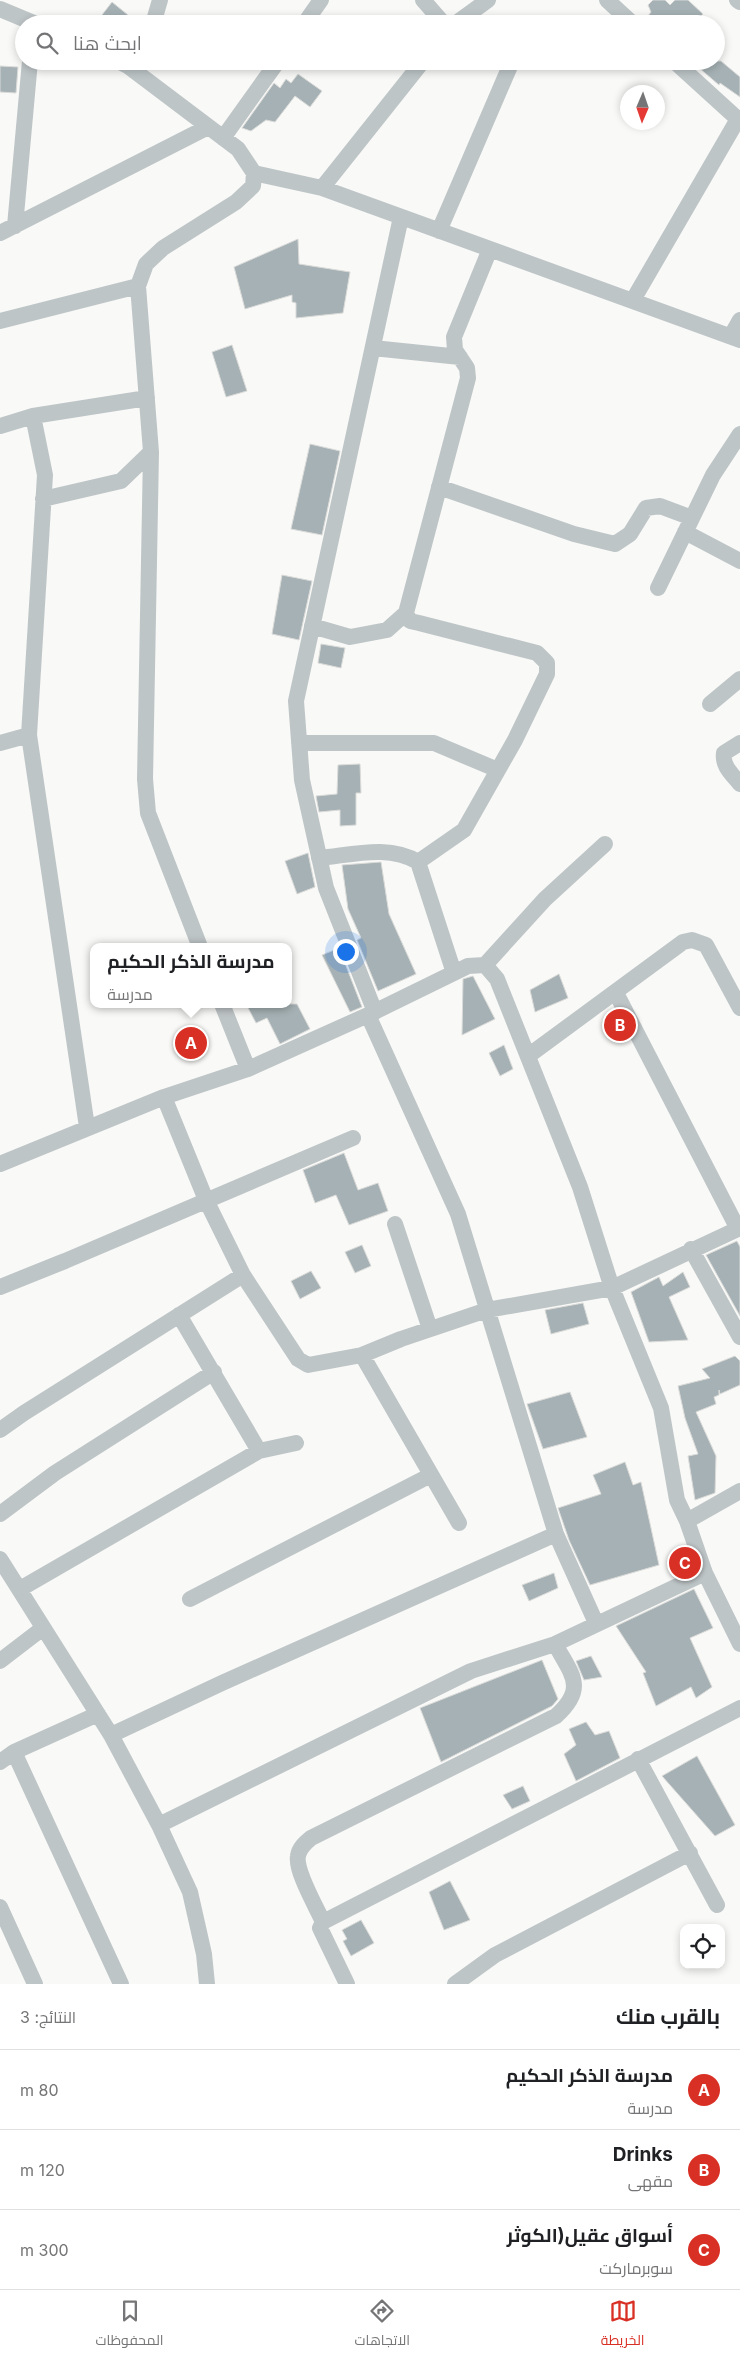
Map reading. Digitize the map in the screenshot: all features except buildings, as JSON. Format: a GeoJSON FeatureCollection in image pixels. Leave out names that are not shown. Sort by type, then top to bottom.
{"type":"FeatureCollection","features":[{"type":"Feature","properties":{"kind":"street"},"geometry":{"type":"LineString","coordinates":[[156,15],[160,0]]}},
{"type":"Feature","properties":{"kind":"street"},"geometry":{"type":"LineString","coordinates":[[310,15],[321,0]]}},
{"type":"Feature","properties":{"kind":"street"},"geometry":{"type":"LineString","coordinates":[[423,0],[436,15]]}},
{"type":"Feature","properties":{"kind":"street"},"geometry":{"type":"LineString","coordinates":[[467,15],[488,0]]}},
{"type":"Feature","properties":{"kind":"street"},"geometry":{"type":"LineString","coordinates":[[607,0],[623,15]]}},
{"type":"Feature","properties":{"kind":"street"},"geometry":{"type":"LineString","coordinates":[[0,9],[15,15]]}},
{"type":"Feature","properties":{"kind":"street"},"geometry":{"type":"LineString","coordinates":[[7,230],[29,70]]}},
{"type":"Feature","properties":{"kind":"street"},"geometry":{"type":"LineString","coordinates":[[143,70],[208,127],[238,149],[254,173],[253,186],[236,202],[163,248],[146,264],[138,286],[151,452],[145,779],[148,813],[198,943]]}},
{"type":"Feature","properties":{"kind":"street"},"geometry":{"type":"LineString","coordinates":[[223,138],[272,70]]}},
{"type":"Feature","properties":{"kind":"street"},"geometry":{"type":"LineString","coordinates":[[322,188],[416,70]]}},
{"type":"Feature","properties":{"kind":"street"},"geometry":{"type":"LineString","coordinates":[[440,231],[508,70]]}},
{"type":"Feature","properties":{"kind":"street"},"geometry":{"type":"LineString","coordinates":[[634,300],[739,120],[684,70]]}},
{"type":"Feature","properties":{"kind":"street"},"geometry":{"type":"LineString","coordinates":[[7,230],[208,127]]}},
{"type":"Feature","properties":{"kind":"street"},"geometry":{"type":"LineString","coordinates":[[254,173],[322,188],[735,338],[740,320]]}},
{"type":"Feature","properties":{"kind":"street"},"geometry":{"type":"LineString","coordinates":[[401,217],[296,701],[302,780],[326,888],[371,1013],[458,1214],[556,1534],[596,1624]]}},
{"type":"Feature","properties":{"kind":"street"},"geometry":{"type":"LineString","coordinates":[[312,626],[350,636],[388,630],[406,613],[468,378],[467,368],[455,350],[454,337],[490,249]]}},
{"type":"Feature","properties":{"kind":"street"},"geometry":{"type":"LineString","coordinates":[[0,321],[138,286]]}},
{"type":"Feature","properties":{"kind":"street"},"geometry":{"type":"LineString","coordinates":[[373,348],[460,357]]}},
{"type":"Feature","properties":{"kind":"street"},"geometry":{"type":"LineString","coordinates":[[0,426],[33,416],[147,398]]}},
{"type":"Feature","properties":{"kind":"street"},"geometry":{"type":"LineString","coordinates":[[33,416],[45,475],[29,735],[87,1127]]}},
{"type":"Feature","properties":{"kind":"street"},"geometry":{"type":"LineString","coordinates":[[658,588],[713,475],[740,434]]}},
{"type":"Feature","properties":{"kind":"street"},"geometry":{"type":"LineString","coordinates":[[43,499],[121,481],[151,452]]}},
{"type":"Feature","properties":{"kind":"street"},"geometry":{"type":"LineString","coordinates":[[439,487],[574,534],[616,544],[630,534],[646,508],[660,506],[740,561]]}},
{"type":"Feature","properties":{"kind":"street"},"geometry":{"type":"LineString","coordinates":[[406,613],[410,620],[419,623],[537,653],[547,663],[547,674],[515,740],[464,830],[418,862]]}},
{"type":"Feature","properties":{"kind":"street"},"geometry":{"type":"LineString","coordinates":[[710,704],[740,679]]}},
{"type":"Feature","properties":{"kind":"street"},"geometry":{"type":"LineString","coordinates":[[0,743],[29,735]]}},
{"type":"Feature","properties":{"kind":"street"},"geometry":{"type":"LineString","coordinates":[[299,743],[434,743],[498,770]]}},
{"type":"Feature","properties":{"kind":"street"},"geometry":{"type":"LineString","coordinates":[[740,743],[724,753],[723,759],[724,764],[740,784]]}},
{"type":"Feature","properties":{"kind":"street"},"geometry":{"type":"LineString","coordinates":[[0,1164],[164,1097],[248,1069],[468,966],[485,965],[545,899],[606,844]]}},
{"type":"Feature","properties":{"kind":"street"},"geometry":{"type":"LineString","coordinates":[[319,858],[391,851],[408,856],[418,862],[454,973]]}},
{"type":"Feature","properties":{"kind":"street"},"geometry":{"type":"LineString","coordinates":[[528,1056],[683,942],[692,940],[706,945],[740,1008]]}},
{"type":"Feature","properties":{"kind":"street"},"geometry":{"type":"LineString","coordinates":[[485,965],[497,979],[580,1187],[612,1288],[661,1408],[677,1500],[687,1521],[705,1573],[740,1644]]}},
{"type":"Feature","properties":{"kind":"street"},"geometry":{"type":"LineString","coordinates":[[164,1097],[206,1200],[242,1275],[298,1358],[308,1365],[362,1355],[487,1310],[612,1288],[691,1249],[739,1228],[616,993]]}},
{"type":"Feature","properties":{"kind":"street"},"geometry":{"type":"LineString","coordinates":[[224,1008],[248,1069]]}},
{"type":"Feature","properties":{"kind":"street"},"geometry":{"type":"LineString","coordinates":[[0,1287],[353,1138]]}},
{"type":"Feature","properties":{"kind":"street"},"geometry":{"type":"LineString","coordinates":[[395,1224],[430,1329]]}},
{"type":"Feature","properties":{"kind":"street"},"geometry":{"type":"LineString","coordinates":[[691,1249],[740,1337]]}},
{"type":"Feature","properties":{"kind":"street"},"geometry":{"type":"LineString","coordinates":[[0,1430],[242,1275]]}},
{"type":"Feature","properties":{"kind":"street"},"geometry":{"type":"LineString","coordinates":[[179,1315],[259,1451]]}},
{"type":"Feature","properties":{"kind":"street"},"geometry":{"type":"LineString","coordinates":[[362,1355],[458,1523]]}},
{"type":"Feature","properties":{"kind":"street"},"geometry":{"type":"LineString","coordinates":[[0,1514],[55,1473],[214,1372]]}},
{"type":"Feature","properties":{"kind":"street"},"geometry":{"type":"LineString","coordinates":[[20,1589],[259,1451],[296,1442]]}},
{"type":"Feature","properties":{"kind":"street"},"geometry":{"type":"LineString","coordinates":[[190,1599],[431,1475]]}},
{"type":"Feature","properties":{"kind":"street"},"geometry":{"type":"LineString","coordinates":[[687,1521],[740,1491]]}},
{"type":"Feature","properties":{"kind":"street"},"geometry":{"type":"LineString","coordinates":[[112,1735],[240,1675],[556,1534]]}},
{"type":"Feature","properties":{"kind":"street"},"geometry":{"type":"LineString","coordinates":[[0,1559],[112,1735],[159,1825],[190,1892],[204,1954],[207,1984]]}},
{"type":"Feature","properties":{"kind":"street"},"geometry":{"type":"LineString","coordinates":[[159,1825],[471,1671],[555,1644],[705,1573]]}},
{"type":"Feature","properties":{"kind":"street"},"geometry":{"type":"LineString","coordinates":[[0,1661],[43,1628]]}},
{"type":"Feature","properties":{"kind":"street"},"geometry":{"type":"LineString","coordinates":[[323,1922],[299,1868],[297,1857],[302,1846],[311,1838],[556,1716],[569,1704],[575,1692],[573,1676],[555,1644]]}},
{"type":"Feature","properties":{"kind":"street"},"geometry":{"type":"LineString","coordinates":[[347,1984],[320,1928],[323,1922],[740,1708]]}},
{"type":"Feature","properties":{"kind":"street"},"geometry":{"type":"LineString","coordinates":[[0,1762],[14,1752],[98,1714]]}},
{"type":"Feature","properties":{"kind":"street"},"geometry":{"type":"LineString","coordinates":[[14,1752],[121,1984]]}},
{"type":"Feature","properties":{"kind":"street"},"geometry":{"type":"LineString","coordinates":[[638,1759],[717,1905]]}},
{"type":"Feature","properties":{"kind":"street"},"geometry":{"type":"LineString","coordinates":[[455,1984],[495,1955],[690,1853]]}},
{"type":"Feature","properties":{"kind":"street"},"geometry":{"type":"LineString","coordinates":[[0,1907],[35,1984]]}},
{"type":"Feature","properties":{"kind":"place","name":"Drinks"},"geometry":{"type":"Point","coordinates":[620,1025]}},
{"type":"Feature","properties":{"kind":"place","name":"مدرسة الذكر الحكيم"},"geometry":{"type":"Point","coordinates":[191,1043]}},
{"type":"Feature","properties":{"kind":"place","name":"أسواق عقيل(الكوثر"},"geometry":{"type":"Point","coordinates":[685,1563]}}]}
